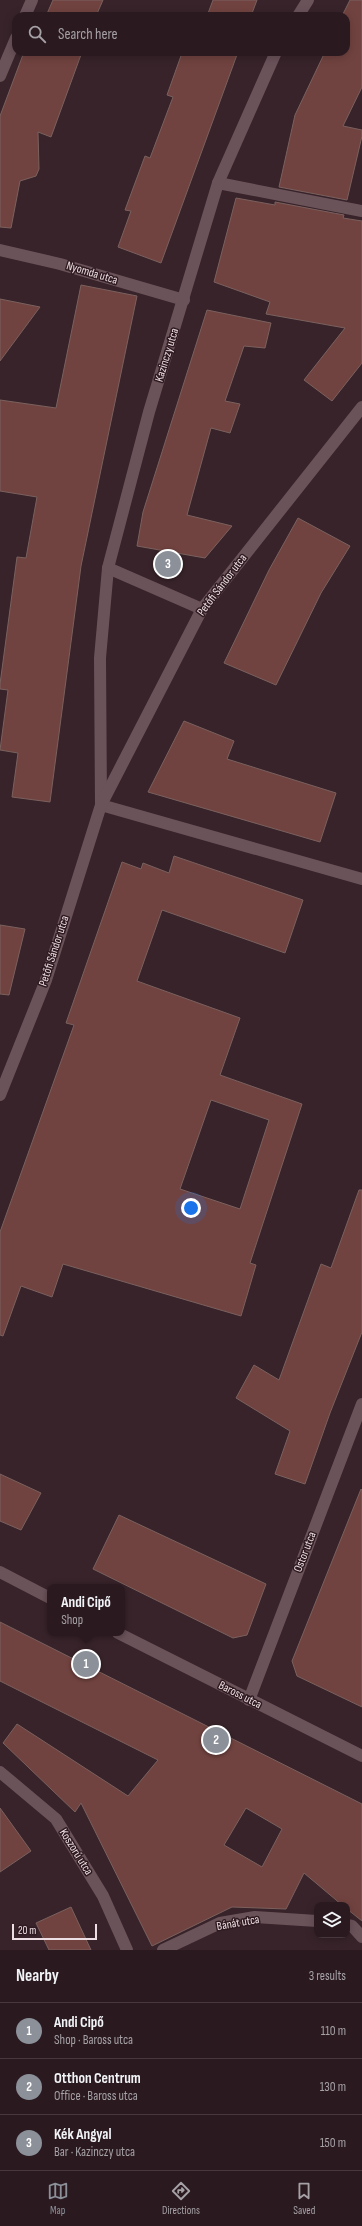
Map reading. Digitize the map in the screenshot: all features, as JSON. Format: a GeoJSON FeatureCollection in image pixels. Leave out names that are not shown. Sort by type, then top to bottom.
{"type":"FeatureCollection","features":[{"type":"Feature","properties":{"kind":"street"},"geometry":{"type":"LineString","coordinates":[[27,12],[32,0]]}},
{"type":"Feature","properties":{"kind":"street"},"geometry":{"type":"LineString","coordinates":[[300,12],[308,0]]}},
{"type":"Feature","properties":{"kind":"street"},"geometry":{"type":"LineString","coordinates":[[0,76],[12,48]]}},
{"type":"Feature","properties":{"kind":"street","name":"Kazinczy utca"},"geometry":{"type":"LineString","coordinates":[[108,568],[149,412],[218,183],[274,56]]}},
{"type":"Feature","properties":{"kind":"street"},"geometry":{"type":"LineString","coordinates":[[218,183],[362,211]]}},
{"type":"Feature","properties":{"kind":"street","name":"Nyomda utca"},"geometry":{"type":"LineString","coordinates":[[0,250],[60,264],[184,300]]}},
{"type":"Feature","properties":{"kind":"street","name":"Petőfi Sándor utca"},"geometry":{"type":"LineString","coordinates":[[0,1095],[46,980],[101,805],[202,609],[362,407]]}},
{"type":"Feature","properties":{"kind":"street"},"geometry":{"type":"LineString","coordinates":[[108,568],[202,609]]}},
{"type":"Feature","properties":{"kind":"street","name":"Petőfi Sándor utca"},"geometry":{"type":"LineString","coordinates":[[101,805],[100,658],[108,568]]}},
{"type":"Feature","properties":{"kind":"street"},"geometry":{"type":"LineString","coordinates":[[101,805],[362,879]]}},
{"type":"Feature","properties":{"kind":"street","name":"Ostor utca"},"geometry":{"type":"LineString","coordinates":[[249,1700],[362,1404]]}},
{"type":"Feature","properties":{"kind":"street"},"geometry":{"type":"LineString","coordinates":[[0,1572],[47,1596]]}},
{"type":"Feature","properties":{"kind":"street","name":"Baross utca"},"geometry":{"type":"LineString","coordinates":[[124,1636],[362,1756]]}},
{"type":"Feature","properties":{"kind":"street","name":"Koszorú utca"},"geometry":{"type":"LineString","coordinates":[[0,1772],[56,1819],[103,1896],[127,1950]]}},
{"type":"Feature","properties":{"kind":"street","name":"Bánát utca"},"geometry":{"type":"LineString","coordinates":[[164,1950],[220,1924],[255,1917],[314,1921]]}},
{"type":"Feature","properties":{"kind":"street"},"geometry":{"type":"LineString","coordinates":[[350,1926],[362,1937]]}},
{"type":"Feature","properties":{"kind":"building"},"geometry":{"type":"Polygon","coordinates":[[[53,0],[103,0],[98,12],[48,12],[53,0]]]}},
{"type":"Feature","properties":{"kind":"building"},"geometry":{"type":"Polygon","coordinates":[[[213,0],[257,0],[252,12],[208,12],[213,0]]]}},
{"type":"Feature","properties":{"kind":"building"},"geometry":{"type":"Polygon","coordinates":[[[350,0],[362,0],[362,87],[343,126],[362,130],[362,136],[347,200],[279,187],[295,115],[323,56],[350,56],[350,12],[344,12],[350,0]]]}},
{"type":"Feature","properties":{"kind":"building"},"geometry":{"type":"Polygon","coordinates":[[[22,56],[81,56],[51,137],[38,132],[39,169],[36,176],[20,181],[11,228],[0,227],[0,116],[22,56]]]}},
{"type":"Feature","properties":{"kind":"building"},"geometry":{"type":"Polygon","coordinates":[[[181,56],[237,56],[161,263],[118,247],[131,211],[125,210],[145,156],[150,158],[173,97],[167,95],[181,56]]]}},
{"type":"Feature","properties":{"kind":"building"},"geometry":{"type":"Polygon","coordinates":[[[236,198],[275,205],[275,202],[344,215],[343,218],[362,221],[362,363],[332,401],[304,380],[345,328],[266,314],[270,302],[214,282],[236,198]]]}},
{"type":"Feature","properties":{"kind":"building"},"geometry":{"type":"Polygon","coordinates":[[[81,285],[137,296],[81,566],[50,802],[12,797],[18,753],[0,750],[8,690],[0,689],[0,684],[17,557],[26,558],[37,497],[0,491],[0,400],[56,408],[81,285]]]}},
{"type":"Feature","properties":{"kind":"building"},"geometry":{"type":"Polygon","coordinates":[[[0,299],[40,307],[0,361],[0,299]]]}},
{"type":"Feature","properties":{"kind":"building"},"geometry":{"type":"Polygon","coordinates":[[[207,310],[271,323],[265,348],[244,346],[225,401],[240,404],[230,433],[211,428],[187,515],[232,526],[205,558],[137,546],[143,512],[207,310]]]}},
{"type":"Feature","properties":{"kind":"building"},"geometry":{"type":"Polygon","coordinates":[[[298,518],[350,546],[321,593],[276,685],[224,663],[269,570],[298,518]]]}},
{"type":"Feature","properties":{"kind":"building"},"geometry":{"type":"Polygon","coordinates":[[[184,721],[234,741],[227,759],[336,793],[320,842],[148,792],[184,721]]]}},
{"type":"Feature","properties":{"kind":"building"},"geometry":{"type":"Polygon","coordinates":[[[174,856],[303,900],[285,953],[162,910],[137,981],[240,1018],[220,1075],[302,1104],[250,1263],[256,1265],[241,1316],[63,1264],[52,1297],[21,1286],[3,1336],[0,1335],[0,1232],[74,1025],[66,1023],[122,862],[141,869],[143,863],[169,873],[174,856]],[[211,1100],[180,1189],[240,1209],[269,1120],[211,1100]]]}},
{"type":"Feature","properties":{"kind":"building"},"geometry":{"type":"Polygon","coordinates":[[[0,925],[25,929],[9,995],[0,994],[0,925]]]}},
{"type":"Feature","properties":{"kind":"building"},"geometry":{"type":"Polygon","coordinates":[[[359,1190],[362,1190],[362,1332],[330,1413],[305,1484],[275,1474],[290,1431],[236,1398],[254,1365],[279,1380],[321,1264],[331,1268],[359,1190]]]}},
{"type":"Feature","properties":{"kind":"building"},"geometry":{"type":"Polygon","coordinates":[[[0,1474],[41,1493],[21,1530],[0,1521],[0,1474]]]}},
{"type":"Feature","properties":{"kind":"building"},"geometry":{"type":"Polygon","coordinates":[[[361,1489],[362,1707],[297,1676],[292,1661],[361,1489]]]}},
{"type":"Feature","properties":{"kind":"building"},"geometry":{"type":"Polygon","coordinates":[[[119,1515],[266,1584],[247,1635],[233,1638],[93,1569],[119,1515]]]}},
{"type":"Feature","properties":{"kind":"building"},"geometry":{"type":"Polygon","coordinates":[[[0,1622],[362,1804],[362,1921],[350,1911],[350,1902],[338,1902],[304,1873],[286,1909],[232,1907],[152,1946],[81,1803],[75,1812],[3,1743],[17,1724],[128,1796],[158,1760],[0,1681],[0,1622]],[[246,1808],[224,1845],[262,1867],[282,1829],[246,1808]]]}},
{"type":"Feature","properties":{"kind":"building"},"geometry":{"type":"Polygon","coordinates":[[[0,1808],[31,1851],[0,1872],[0,1808]]]}},
{"type":"Feature","properties":{"kind":"building"},"geometry":{"type":"Polygon","coordinates":[[[71,1907],[91,1950],[49,1950],[36,1923],[71,1907]]]}},
{"type":"Feature","properties":{"kind":"place","name":"Kék Angyal"},"geometry":{"type":"Point","coordinates":[168,564]}},
{"type":"Feature","properties":{"kind":"place","name":"Andi Cipő"},"geometry":{"type":"Point","coordinates":[86,1664]}},
{"type":"Feature","properties":{"kind":"place","name":"Otthon Centrum"},"geometry":{"type":"Point","coordinates":[216,1740]}}]}
